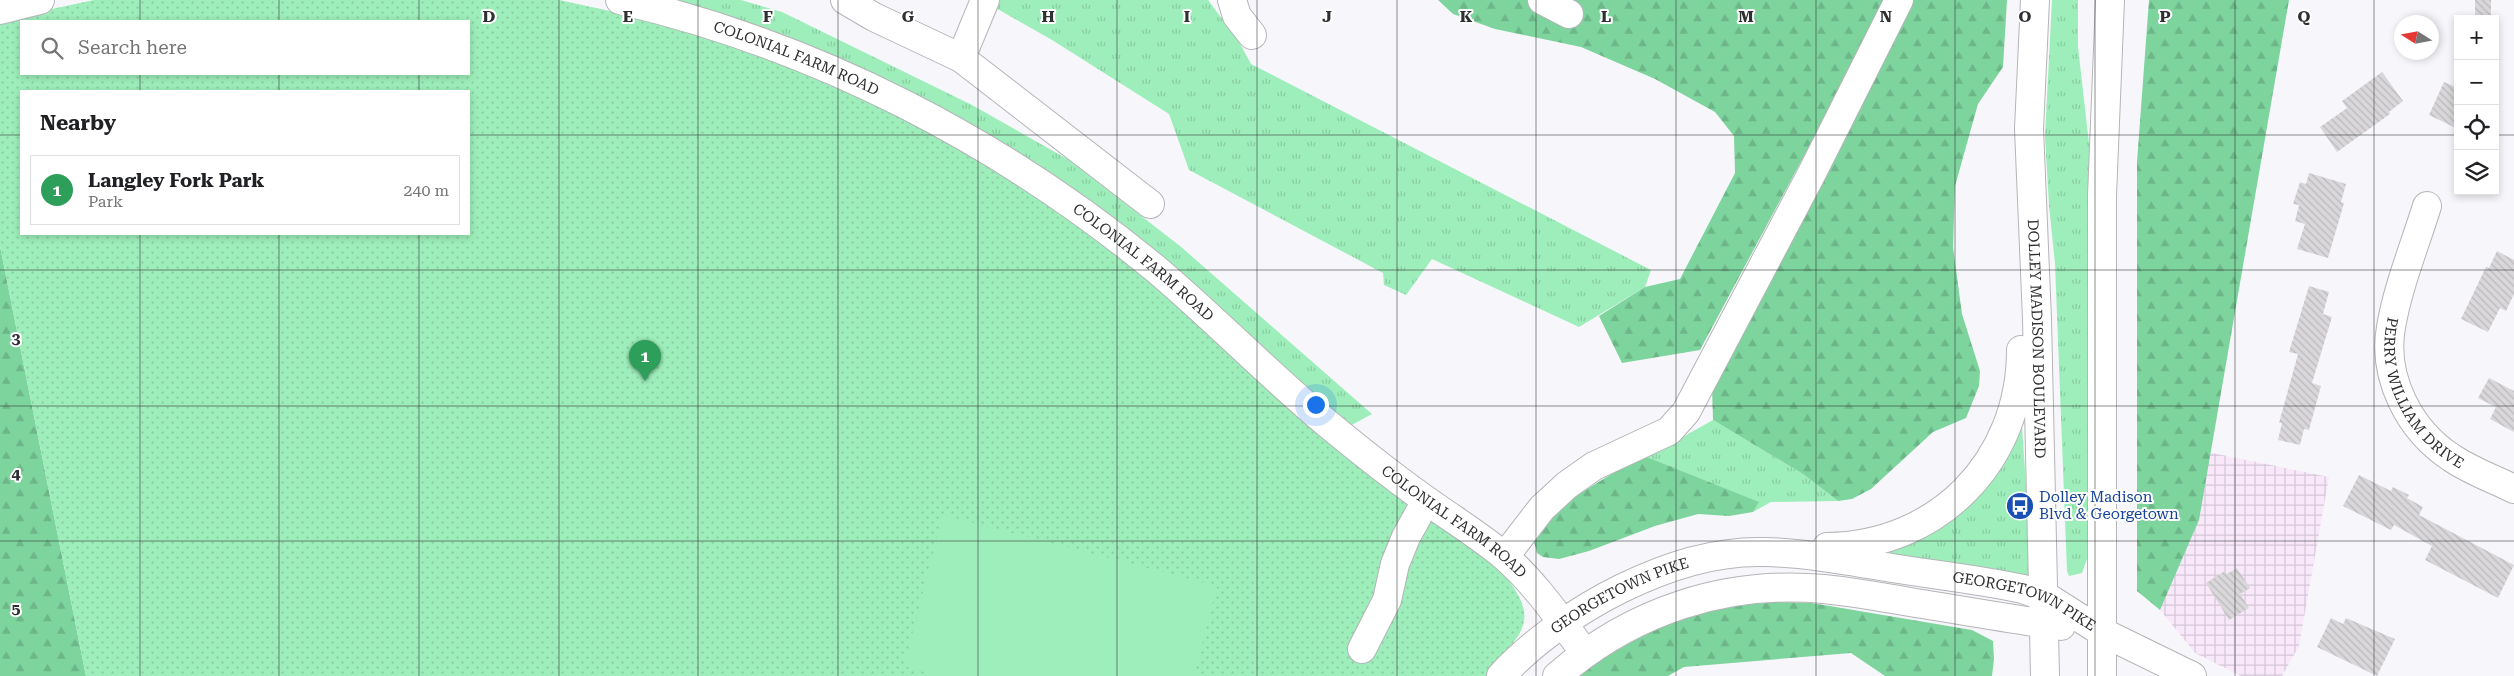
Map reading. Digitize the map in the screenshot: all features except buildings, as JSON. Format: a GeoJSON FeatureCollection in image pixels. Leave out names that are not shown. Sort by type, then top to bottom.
{"type":"FeatureCollection","features":[{"type":"Feature","properties":{"kind":"main road"},"geometry":{"type":"LineString","coordinates":[[0,10],[40,0]]}},
{"type":"Feature","properties":{"kind":"main road","name":"COLONIAL FARM ROAD"},"geometry":{"type":"LineString","coordinates":[[620,0],[740,34],[802,57],[879,92],[991,151],[1074,206],[1157,270],[1326,423],[1426,501],[1504,556],[1538,591],[1584,654]]}},
{"type":"Feature","properties":{"kind":"main road"},"geometry":{"type":"LineString","coordinates":[[844,0],[874,17],[961,58],[1150,204]]}},
{"type":"Feature","properties":{"kind":"main road"},"geometry":{"type":"LineString","coordinates":[[961,58],[986,0]]}},
{"type":"Feature","properties":{"kind":"main road"},"geometry":{"type":"LineString","coordinates":[[1232,0],[1237,16],[1252,35]]}},
{"type":"Feature","properties":{"kind":"main road"},"geometry":{"type":"LineString","coordinates":[[1504,556],[1542,508],[1567,485],[1594,466],[1669,431],[1686,412],[1812,173],[1898,0]]}},
{"type":"Feature","properties":{"kind":"main road","name":"DOLLEY MADISON BOULEVARD"},"geometry":{"type":"LineString","coordinates":[[2035,0],[2029,129],[2030,196],[2037,319],[2045,676]]}},
{"type":"Feature","properties":{"kind":"main road"},"geometry":{"type":"LineString","coordinates":[[2102,676],[2102,196],[2110,0]]}},
{"type":"Feature","properties":{"kind":"main road"},"geometry":{"type":"LineString","coordinates":[[1764,552],[1849,546],[1894,536],[1922,522],[1951,503],[1984,470],[2005,434],[2019,390],[2021,320],[2030,196]]}},
{"type":"Feature","properties":{"kind":"main road","name":"PERRY WILLIAM DRIVE"},"geometry":{"type":"LineString","coordinates":[[2428,206],[2396,306],[2391,328],[2390,354],[2394,378],[2402,401],[2414,422],[2432,443],[2453,458],[2514,490]]}},
{"type":"Feature","properties":{"kind":"main road"},"geometry":{"type":"LineString","coordinates":[[1362,649],[1387,600],[1395,564],[1406,537],[1426,501]]}},
{"type":"Feature","properties":{"kind":"main road","name":"GEORGETOWN PIKE"},"geometry":{"type":"LineString","coordinates":[[1501,676],[1530,647],[1562,622],[1601,598],[1660,573],[1715,557],[1764,552],[1838,560],[2023,588],[2043,596],[2102,632]]}},
{"type":"Feature","properties":{"kind":"main road","name":"GEORGETOWN PIKE"},"geometry":{"type":"LineString","coordinates":[[1558,676],[1584,654],[1619,631],[1678,604],[1728,592],[1758,588],[1824,589],[2102,632]]}},
{"type":"Feature","properties":{"kind":"main road"},"geometry":{"type":"LineString","coordinates":[[2102,632],[2185,675]]}},
{"type":"Feature","properties":{"kind":"shaded area"},"geometry":{"type":"Polygon","coordinates":[[[2188,448],[2329,477],[2299,646],[2282,676],[2241,676],[2195,653],[2160,610],[2188,448]]]}},
{"type":"Feature","properties":{"kind":"green space"},"geometry":{"type":"Polygon","coordinates":[[[94,0],[559,0],[638,17],[730,44],[789,65],[911,122],[1018,182],[1135,268],[1505,576],[1517,592],[1523,606],[1524,618],[1522,628],[1488,676],[86,676],[0,246],[0,20],[94,0]]]}},
{"type":"Feature","properties":{"kind":"green space"},"geometry":{"type":"Polygon","coordinates":[[[651,0],[741,0],[782,12],[972,105],[1069,160],[1180,246],[1372,414],[1348,427],[1093,208],[651,0]]]}},
{"type":"Feature","properties":{"kind":"green space"},"geometry":{"type":"Polygon","coordinates":[[[998,0],[1208,0],[1238,40],[1251,64],[1651,270],[1645,287],[1579,327],[1432,259],[1406,295],[1384,285],[1383,273],[1189,170],[1169,114],[1052,40],[994,7],[998,0]]]}},
{"type":"Feature","properties":{"kind":"green space"},"geometry":{"type":"Polygon","coordinates":[[[1438,0],[1884,0],[1821,124],[1700,350],[1622,363],[1599,316],[1645,287],[1680,279],[1735,173],[1734,136],[1715,112],[1655,79],[1581,47],[1495,29],[1453,14],[1438,0]]]}},
{"type":"Feature","properties":{"kind":"green space"},"geometry":{"type":"Polygon","coordinates":[[[1904,0],[2007,0],[2003,67],[1978,104],[1955,186],[1953,247],[1962,314],[1980,371],[1979,386],[1966,418],[1933,432],[1871,489],[1852,499],[1838,501],[1803,474],[1713,420],[1712,388],[1904,0]]]}},
{"type":"Feature","properties":{"kind":"green space"},"geometry":{"type":"Polygon","coordinates":[[[2052,0],[2078,0],[2078,47],[2092,170],[2092,545],[2082,573],[2069,576],[2067,571],[2055,264],[2045,136],[2052,0]]]}},
{"type":"Feature","properties":{"kind":"green space"},"geometry":{"type":"Polygon","coordinates":[[[2149,0],[2289,0],[2199,520],[2160,610],[2137,591],[2137,162],[2149,0]]]}},
{"type":"Feature","properties":{"kind":"green space"},"geometry":{"type":"Polygon","coordinates":[[[0,246],[86,676],[0,676],[0,246]]]}},
{"type":"Feature","properties":{"kind":"green space"},"geometry":{"type":"Polygon","coordinates":[[[1713,420],[1803,474],[1838,501],[1771,502],[1753,512],[1758,502],[1647,457],[1713,420]]]}},
{"type":"Feature","properties":{"kind":"green space"},"geometry":{"type":"Polygon","coordinates":[[[2022,427],[2033,585],[1844,553],[2001,464],[2022,427]]]}},
{"type":"Feature","properties":{"kind":"green space"},"geometry":{"type":"Polygon","coordinates":[[[1647,457],[1759,502],[1753,512],[1729,516],[1698,514],[1655,526],[1589,551],[1559,559],[1543,557],[1537,553],[1533,538],[1558,507],[1626,465],[1647,457]]]}},
{"type":"Feature","properties":{"kind":"green space"},"geometry":{"type":"Polygon","coordinates":[[[943,515],[1217,586],[1194,676],[941,676],[904,666],[943,515]]]}},
{"type":"Feature","properties":{"kind":"green space"},"geometry":{"type":"Polygon","coordinates":[[[1751,601],[1812,603],[1972,630],[1993,641],[1994,659],[1992,676],[1885,676],[1851,653],[1684,667],[1668,676],[1571,676],[1626,640],[1689,611],[1751,601]]]}},
{"type":"Feature","properties":{"kind":"place","name":"Langley Fork Park"},"geometry":{"type":"Point","coordinates":[645,381]}},
{"type":"Feature","properties":{"kind":"place","name":"Dolley Madison Blvd & Georgetown"},"geometry":{"type":"Point","coordinates":[2020,506]}}]}
